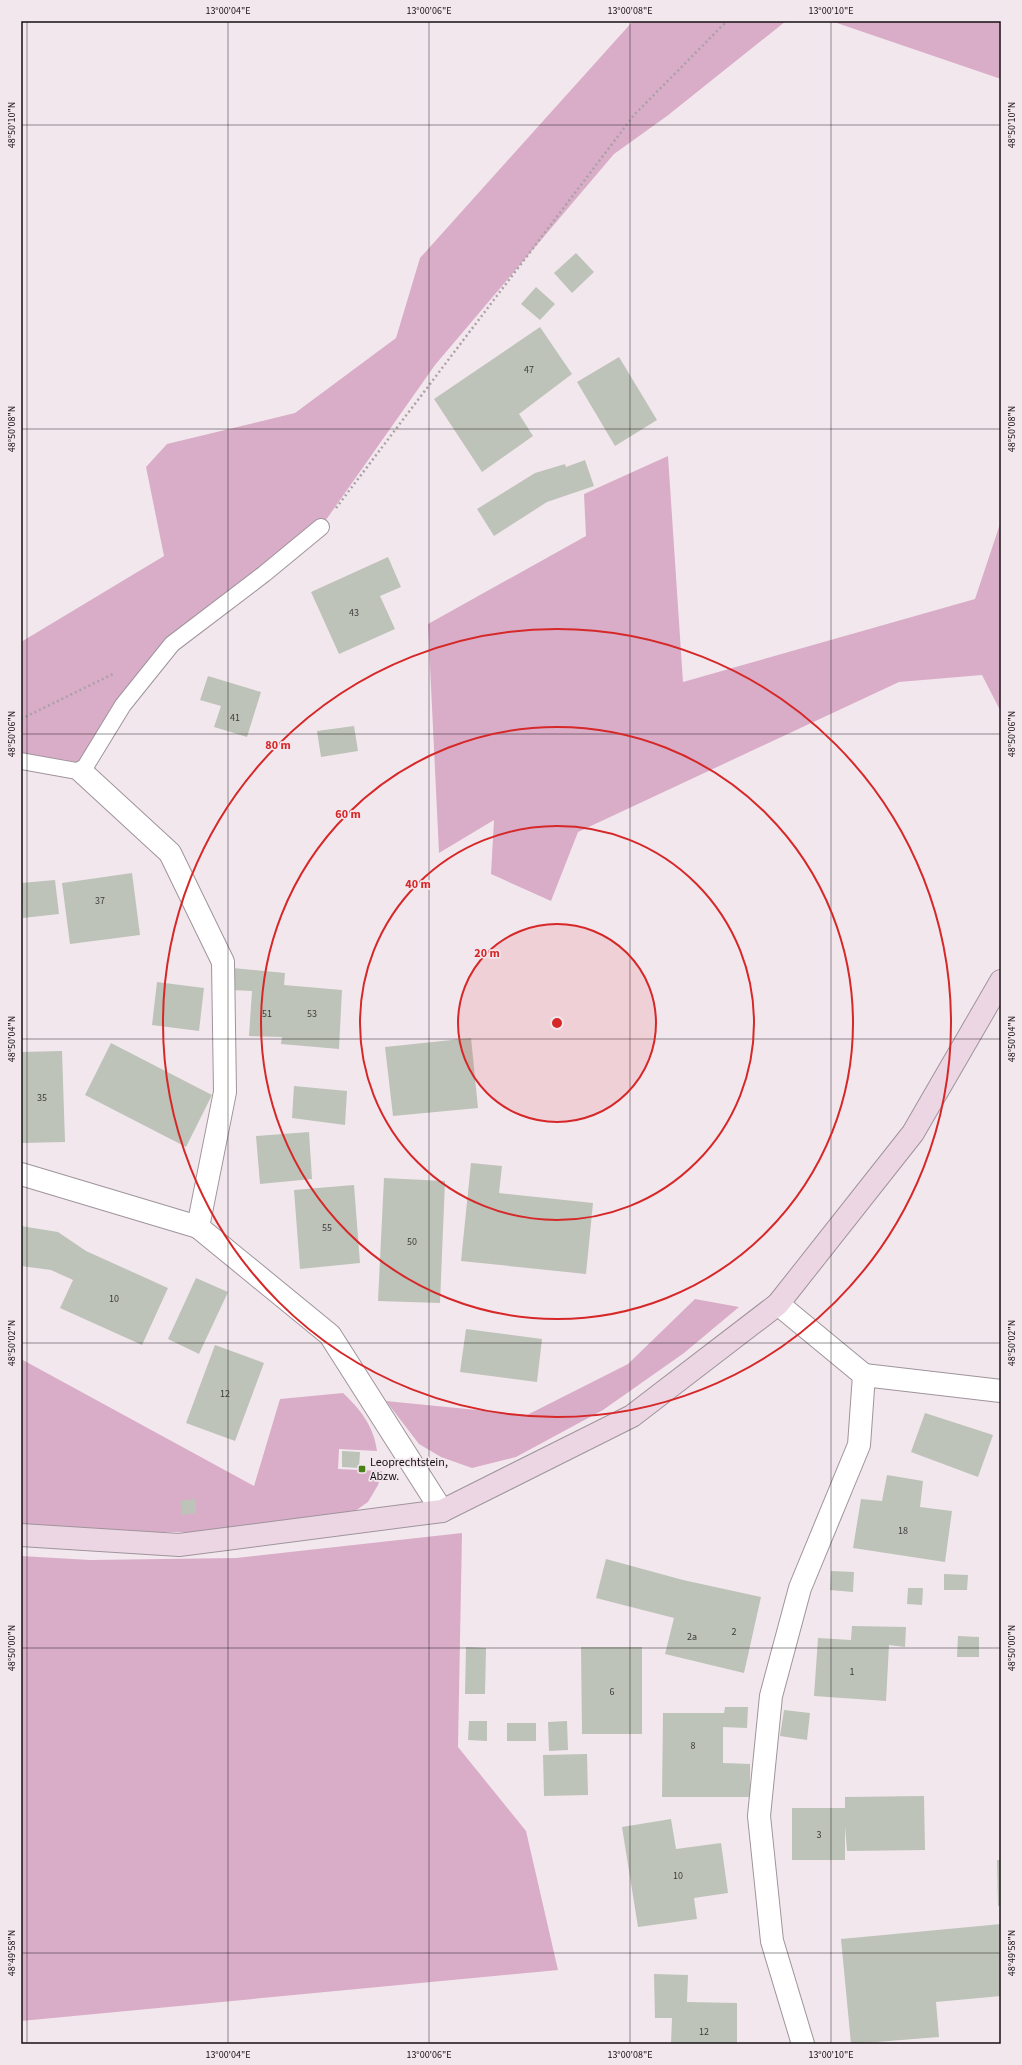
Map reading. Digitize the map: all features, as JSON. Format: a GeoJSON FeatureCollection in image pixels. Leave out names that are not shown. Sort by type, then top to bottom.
{"type":"FeatureCollection","features":[{"type":"Feature","properties":{"kind":"street"},"geometry":{"type":"LineString","coordinates":[[82,772],[170,853],[223,962],[225,1092],[198,1227]]}},
{"type":"Feature","properties":{"kind":"street"},"geometry":{"type":"LineString","coordinates":[[21,1535],[179,1544],[442,1510],[632,1416],[778,1304],[914,1133],[1001,981]]}},
{"type":"Feature","properties":{"kind":"street"},"geometry":{"type":"LineString","coordinates":[[21,1174],[198,1227],[330,1334],[442,1510]]}},
{"type":"Feature","properties":{"kind":"street"},"geometry":{"type":"LineString","coordinates":[[778,1304],[864,1375],[1001,1391]]}},
{"type":"Feature","properties":{"kind":"street"},"geometry":{"type":"LineString","coordinates":[[803,2044],[772,1941],[759,1816],[771,1696],[800,1588],[859,1445],[864,1375]]}},
{"type":"Feature","properties":{"kind":"lane"},"geometry":{"type":"LineString","coordinates":[[21,761],[82,772],[123,704],[172,644],[264,574],[321,527]]}},
{"type":"Feature","properties":{"kind":"path"},"geometry":{"type":"LineString","coordinates":[[321,527],[634,115],[727,21]]}},
{"type":"Feature","properties":{"kind":"path"},"geometry":{"type":"LineString","coordinates":[[21,719],[116,673]]}},
{"type":"Feature","properties":{"kind":"shaded area"},"geometry":{"type":"Polygon","coordinates":[[[633,21],[786,21],[667,116],[614,154],[435,365],[321,527],[170,646],[82,772],[21,761],[21,642],[164,556],[146,467],[167,444],[295,413],[396,338],[420,258],[633,21]]]}},
{"type":"Feature","properties":{"kind":"shaded area"},"geometry":{"type":"Polygon","coordinates":[[[831,21],[1001,21],[1001,79],[831,21]]]}},
{"type":"Feature","properties":{"kind":"shaded area"},"geometry":{"type":"Polygon","coordinates":[[[668,456],[683,682],[975,599],[1001,521],[1001,712],[982,675],[899,682],[578,832],[551,901],[491,874],[494,820],[439,853],[428,624],[586,536],[584,494],[668,456]]]}},
{"type":"Feature","properties":{"kind":"shaded area"},"geometry":{"type":"Polygon","coordinates":[[[695,1299],[739,1307],[684,1353],[603,1410],[516,1457],[472,1468],[441,1457],[419,1444],[386,1401],[527,1415],[628,1364],[695,1299]]]}},
{"type":"Feature","properties":{"kind":"shaded area"},"geometry":{"type":"Polygon","coordinates":[[[21,1359],[254,1486],[280,1399],[343,1393],[355,1405],[365,1419],[373,1434],[377,1451],[339,1449],[338,1469],[382,1471],[378,1485],[368,1502],[348,1516],[223,1532],[95,1532],[21,1526],[21,1359]]]}},
{"type":"Feature","properties":{"kind":"shaded area"},"geometry":{"type":"Polygon","coordinates":[[[462,1533],[458,1747],[526,1831],[558,1970],[21,2021],[21,1556],[90,1560],[236,1558],[462,1533]]]}},
{"type":"Feature","properties":{"kind":"building"},"geometry":{"type":"Polygon","coordinates":[[[576,253],[594,272],[572,293],[554,273],[576,253]]]}},
{"type":"Feature","properties":{"kind":"building"},"geometry":{"type":"Polygon","coordinates":[[[536,287],[555,304],[540,320],[521,304],[536,287]]]}},
{"type":"Feature","properties":{"kind":"building"},"geometry":{"type":"Polygon","coordinates":[[[540,327],[572,374],[519,414],[533,436],[482,472],[434,399],[540,327]]]}},
{"type":"Feature","properties":{"kind":"building"},"geometry":{"type":"Polygon","coordinates":[[[619,357],[657,420],[615,446],[577,382],[619,357]]]}},
{"type":"Feature","properties":{"kind":"building"},"geometry":{"type":"Polygon","coordinates":[[[585,460],[594,486],[547,502],[494,536],[477,509],[535,473],[565,464],[566,467],[585,460]]]}},
{"type":"Feature","properties":{"kind":"building"},"geometry":{"type":"Polygon","coordinates":[[[388,557],[401,587],[380,596],[395,629],[339,654],[311,592],[388,557]]]}},
{"type":"Feature","properties":{"kind":"building"},"geometry":{"type":"Polygon","coordinates":[[[208,676],[261,692],[247,737],[214,727],[221,706],[200,700],[208,676]]]}},
{"type":"Feature","properties":{"kind":"building"},"geometry":{"type":"Polygon","coordinates":[[[354,726],[358,751],[321,757],[317,731],[354,726]]]}},
{"type":"Feature","properties":{"kind":"building"},"geometry":{"type":"Polygon","coordinates":[[[132,873],[140,935],[70,944],[62,883],[132,873]]]}},
{"type":"Feature","properties":{"kind":"building"},"geometry":{"type":"Polygon","coordinates":[[[55,880],[59,914],[23,918],[21,883],[55,880]]]}},
{"type":"Feature","properties":{"kind":"building"},"geometry":{"type":"Polygon","coordinates":[[[233,968],[285,973],[284,985],[342,990],[339,1049],[281,1044],[282,1037],[249,1036],[252,991],[231,990],[233,968]]]}},
{"type":"Feature","properties":{"kind":"building"},"geometry":{"type":"Polygon","coordinates":[[[157,982],[204,988],[199,1031],[152,1025],[157,982]]]}},
{"type":"Feature","properties":{"kind":"building"},"geometry":{"type":"Polygon","coordinates":[[[471,1038],[478,1108],[393,1116],[385,1047],[471,1038]]]}},
{"type":"Feature","properties":{"kind":"building"},"geometry":{"type":"Polygon","coordinates":[[[111,1043],[212,1095],[186,1147],[85,1095],[111,1043]]]}},
{"type":"Feature","properties":{"kind":"building"},"geometry":{"type":"Polygon","coordinates":[[[62,1051],[65,1142],[21,1143],[21,1052],[62,1051]]]}},
{"type":"Feature","properties":{"kind":"building"},"geometry":{"type":"Polygon","coordinates":[[[294,1086],[347,1091],[345,1125],[292,1118],[294,1086]]]}},
{"type":"Feature","properties":{"kind":"building"},"geometry":{"type":"Polygon","coordinates":[[[309,1132],[312,1179],[260,1184],[256,1136],[309,1132]]]}},
{"type":"Feature","properties":{"kind":"building"},"geometry":{"type":"Polygon","coordinates":[[[471,1163],[502,1166],[499,1193],[593,1203],[586,1274],[461,1261],[471,1163]]]}},
{"type":"Feature","properties":{"kind":"building"},"geometry":{"type":"Polygon","coordinates":[[[384,1178],[445,1181],[440,1303],[378,1301],[384,1178]]]}},
{"type":"Feature","properties":{"kind":"building"},"geometry":{"type":"Polygon","coordinates":[[[354,1185],[360,1263],[300,1269],[294,1190],[354,1185]]]}},
{"type":"Feature","properties":{"kind":"building"},"geometry":{"type":"Polygon","coordinates":[[[21,1226],[58,1232],[86,1251],[168,1288],[142,1345],[60,1308],[73,1280],[51,1270],[21,1266],[21,1226]]]}},
{"type":"Feature","properties":{"kind":"building"},"geometry":{"type":"Polygon","coordinates":[[[196,1278],[228,1292],[199,1354],[168,1339],[196,1278]]]}},
{"type":"Feature","properties":{"kind":"building"},"geometry":{"type":"Polygon","coordinates":[[[466,1329],[542,1339],[537,1382],[460,1372],[466,1329]]]}},
{"type":"Feature","properties":{"kind":"building"},"geometry":{"type":"Polygon","coordinates":[[[215,1345],[264,1363],[235,1441],[186,1423],[215,1345]]]}},
{"type":"Feature","properties":{"kind":"building"},"geometry":{"type":"Polygon","coordinates":[[[925,1413],[993,1435],[978,1477],[911,1452],[925,1413]]]}},
{"type":"Feature","properties":{"kind":"building"},"geometry":{"type":"Polygon","coordinates":[[[342,1451],[360,1452],[359,1468],[342,1467],[342,1451]]]}},
{"type":"Feature","properties":{"kind":"building"},"geometry":{"type":"Polygon","coordinates":[[[887,1475],[923,1481],[920,1507],[952,1511],[945,1562],[853,1548],[861,1499],[882,1501],[887,1475]]]}},
{"type":"Feature","properties":{"kind":"building"},"geometry":{"type":"Polygon","coordinates":[[[195,1499],[196,1513],[182,1515],[180,1501],[195,1499]]]}},
{"type":"Feature","properties":{"kind":"building"},"geometry":{"type":"Polygon","coordinates":[[[606,1559],[683,1580],[761,1597],[744,1673],[665,1654],[674,1618],[596,1598],[606,1559]]]}},
{"type":"Feature","properties":{"kind":"building"},"geometry":{"type":"Polygon","coordinates":[[[831,1571],[854,1572],[853,1592],[830,1590],[831,1571]]]}},
{"type":"Feature","properties":{"kind":"building"},"geometry":{"type":"Polygon","coordinates":[[[944,1574],[968,1575],[967,1590],[944,1590],[944,1574]]]}},
{"type":"Feature","properties":{"kind":"building"},"geometry":{"type":"Polygon","coordinates":[[[908,1588],[923,1588],[922,1605],[907,1604],[908,1588]]]}},
{"type":"Feature","properties":{"kind":"building"},"geometry":{"type":"Polygon","coordinates":[[[852,1626],[906,1627],[905,1647],[889,1645],[886,1701],[814,1696],[818,1638],[851,1640],[852,1626]]]}},
{"type":"Feature","properties":{"kind":"building"},"geometry":{"type":"Polygon","coordinates":[[[958,1636],[979,1637],[979,1657],[957,1657],[958,1636]]]}},
{"type":"Feature","properties":{"kind":"building"},"geometry":{"type":"Polygon","coordinates":[[[466,1647],[486,1648],[485,1694],[465,1694],[466,1647]]]}},
{"type":"Feature","properties":{"kind":"building"},"geometry":{"type":"Polygon","coordinates":[[[581,1647],[642,1647],[642,1734],[582,1734],[581,1647]]]}},
{"type":"Feature","properties":{"kind":"building"},"geometry":{"type":"Polygon","coordinates":[[[725,1707],[748,1707],[747,1728],[723,1727],[723,1763],[750,1764],[750,1797],[662,1797],[663,1713],[724,1713],[725,1707]]]}},
{"type":"Feature","properties":{"kind":"building"},"geometry":{"type":"Polygon","coordinates":[[[784,1710],[810,1713],[807,1740],[780,1736],[784,1710]]]}},
{"type":"Feature","properties":{"kind":"building"},"geometry":{"type":"Polygon","coordinates":[[[469,1721],[487,1721],[487,1741],[468,1740],[469,1721]]]}},
{"type":"Feature","properties":{"kind":"building"},"geometry":{"type":"Polygon","coordinates":[[[567,1721],[568,1750],[549,1751],[548,1722],[567,1721]]]}},
{"type":"Feature","properties":{"kind":"building"},"geometry":{"type":"Polygon","coordinates":[[[507,1723],[536,1723],[536,1741],[507,1741],[507,1723]]]}},
{"type":"Feature","properties":{"kind":"building"},"geometry":{"type":"Polygon","coordinates":[[[587,1754],[588,1795],[544,1796],[543,1755],[587,1754]]]}},
{"type":"Feature","properties":{"kind":"building"},"geometry":{"type":"Polygon","coordinates":[[[924,1796],[925,1850],[847,1851],[845,1826],[845,1860],[792,1860],[792,1808],[845,1808],[845,1797],[924,1796]]]}},
{"type":"Feature","properties":{"kind":"building"},"geometry":{"type":"Polygon","coordinates":[[[671,1819],[676,1849],[721,1843],[728,1893],[694,1898],[697,1919],[638,1927],[622,1827],[671,1819]]]}},
{"type":"Feature","properties":{"kind":"building"},"geometry":{"type":"Polygon","coordinates":[[[997,1860],[1001,1860],[1001,1906],[998,1906],[997,1860]]]}},
{"type":"Feature","properties":{"kind":"building"},"geometry":{"type":"Polygon","coordinates":[[[1001,1924],[1001,1996],[936,2002],[939,2037],[851,2044],[841,1939],[1001,1924]]]}},
{"type":"Feature","properties":{"kind":"building"},"geometry":{"type":"Polygon","coordinates":[[[654,1974],[688,1975],[687,2002],[737,2003],[737,2044],[671,2044],[672,2018],[655,2018],[654,1974]]]}},
{"type":"Feature","properties":{"kind":"place","name":"Leoprechtstein, Abzw."},"geometry":{"type":"Point","coordinates":[362,1469]}}]}
